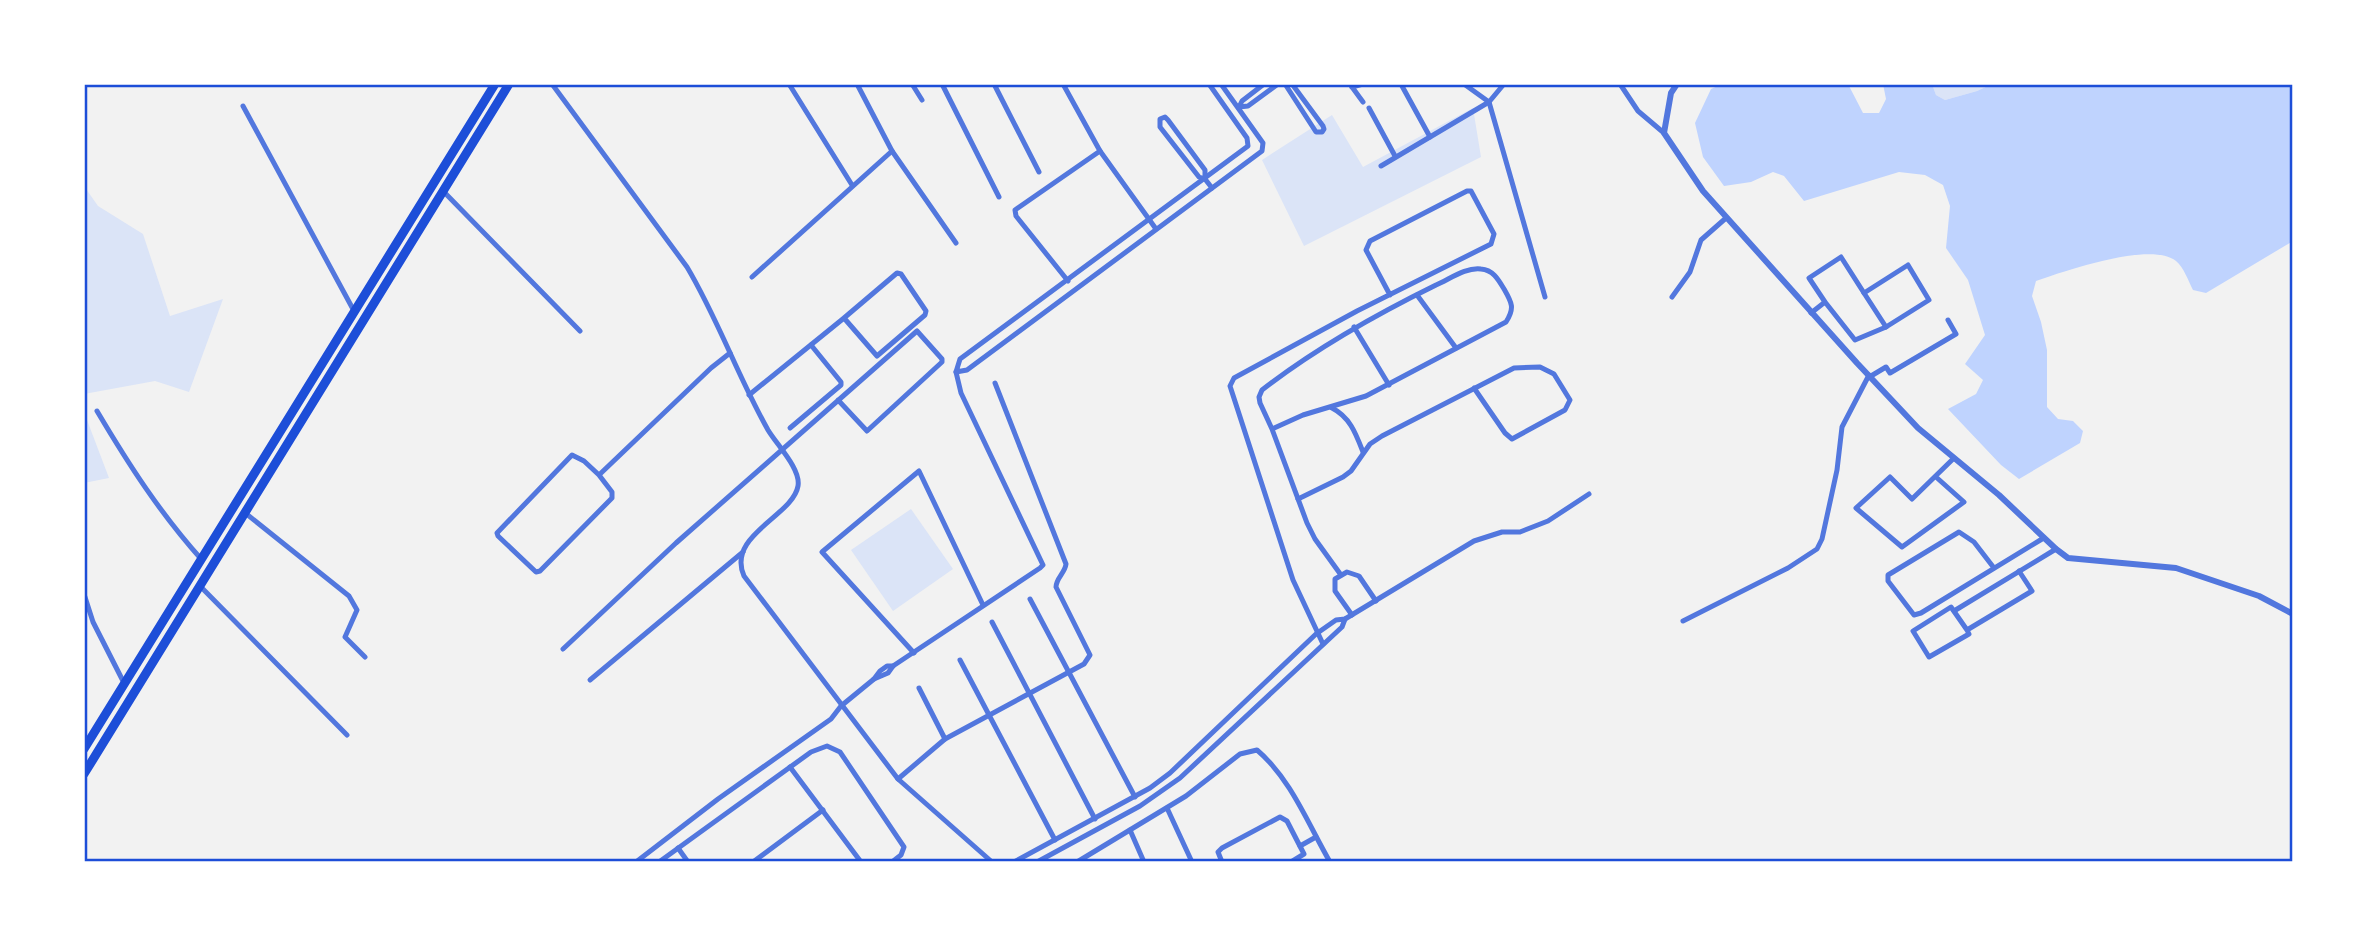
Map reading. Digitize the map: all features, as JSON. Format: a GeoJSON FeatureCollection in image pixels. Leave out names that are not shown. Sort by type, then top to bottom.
{"type":"FeatureCollection","features":[{"type":"Feature","properties":{"kind":"highway"},"geometry":{"type":"LineString","coordinates":[[84,749],[495,84]]}},
{"type":"Feature","properties":{"kind":"highway"},"geometry":{"type":"LineString","coordinates":[[84,774],[509,84]]}},
{"type":"Feature","properties":{"kind":"highway"},"geometry":{"type":"LineString","coordinates":[[445,164],[455,173]]}},
{"type":"Feature","properties":{"kind":"street"},"geometry":{"type":"LineString","coordinates":[[552,84],[687,267],[705,297],[749,395],[782,452],[797,472],[799,484],[795,495],[766,521],[744,551],[590,680]]}},
{"type":"Feature","properties":{"kind":"street"},"geometry":{"type":"LineString","coordinates":[[789,84],[852,185]]}},
{"type":"Feature","properties":{"kind":"street"},"geometry":{"type":"LineString","coordinates":[[857,84],[892,151],[956,243]]}},
{"type":"Feature","properties":{"kind":"street"},"geometry":{"type":"LineString","coordinates":[[912,84],[922,100]]}},
{"type":"Feature","properties":{"kind":"street"},"geometry":{"type":"LineString","coordinates":[[942,84],[999,197]]}},
{"type":"Feature","properties":{"kind":"street"},"geometry":{"type":"LineString","coordinates":[[994,84],[1040,172]]}},
{"type":"Feature","properties":{"kind":"street"},"geometry":{"type":"LineString","coordinates":[[1063,84],[1100,151],[1156,229]]}},
{"type":"Feature","properties":{"kind":"street"},"geometry":{"type":"LineString","coordinates":[[1209,84],[1250,144]]}},
{"type":"Feature","properties":{"kind":"street"},"geometry":{"type":"LineString","coordinates":[[956,372],[967,370],[1262,151],[1264,143],[1221,84]]}},
{"type":"Feature","properties":{"kind":"street"},"geometry":{"type":"LineString","coordinates":[[1231,114],[1242,101],[1264,84]]}},
{"type":"Feature","properties":{"kind":"street"},"geometry":{"type":"LineString","coordinates":[[1238,107],[1248,106],[1278,84]]}},
{"type":"Feature","properties":{"kind":"street"},"geometry":{"type":"LineString","coordinates":[[1284,84],[1316,132],[1322,132],[1323,126],[1292,84]]}},
{"type":"Feature","properties":{"kind":"street"},"geometry":{"type":"LineString","coordinates":[[1351,85],[1363,84]]}},
{"type":"Feature","properties":{"kind":"street"},"geometry":{"type":"LineString","coordinates":[[1464,84],[1489,102],[1545,296]]}},
{"type":"Feature","properties":{"kind":"street"},"geometry":{"type":"LineString","coordinates":[[1620,84],[1638,111],[1664,133],[1703,191],[1811,313],[1918,428],[1999,495],[2042,539],[2068,558],[2176,568],[2259,596],[2293,614]]}},
{"type":"Feature","properties":{"kind":"street"},"geometry":{"type":"LineString","coordinates":[[1664,133],[1671,93],[1677,84]]}},
{"type":"Feature","properties":{"kind":"street"},"geometry":{"type":"LineString","coordinates":[[1351,85],[1363,102]]}},
{"type":"Feature","properties":{"kind":"street"},"geometry":{"type":"LineString","coordinates":[[1381,166],[1489,102],[1502,85]]}},
{"type":"Feature","properties":{"kind":"street"},"geometry":{"type":"LineString","coordinates":[[1402,86],[1430,137]]}},
{"type":"Feature","properties":{"kind":"street"},"geometry":{"type":"LineString","coordinates":[[243,106],[354,311]]}},
{"type":"Feature","properties":{"kind":"street"},"geometry":{"type":"LineString","coordinates":[[1369,108],[1395,156]]}},
{"type":"Feature","properties":{"kind":"street"},"geometry":{"type":"LineString","coordinates":[[1205,179],[1205,170],[1168,120],[1165,117],[1160,119],[1160,127],[1199,177],[1205,179],[1212,188]]}},
{"type":"Feature","properties":{"kind":"street"},"geometry":{"type":"LineString","coordinates":[[636,862],[718,799],[831,719],[841,706],[874,679],[888,673],[893,666],[1040,568],[1042,565],[961,393],[956,372],[960,359],[1150,221],[1250,144],[1264,146]]}},
{"type":"Feature","properties":{"kind":"street"},"geometry":{"type":"LineString","coordinates":[[752,277],[892,151]]}},
{"type":"Feature","properties":{"kind":"street"},"geometry":{"type":"LineString","coordinates":[[1068,281],[1016,216],[1015,210],[1100,151]]}},
{"type":"Feature","properties":{"kind":"street"},"geometry":{"type":"LineString","coordinates":[[1323,644],[1283,551],[1230,386],[1234,378],[1491,244],[1494,234],[1471,191],[1370,241],[1366,250],[1390,295]]}},
{"type":"Feature","properties":{"kind":"street"},"geometry":{"type":"LineString","coordinates":[[444,192],[580,331]]}},
{"type":"Feature","properties":{"kind":"street"},"geometry":{"type":"LineString","coordinates":[[1672,297],[1690,272],[1701,240],[1727,218]]}},
{"type":"Feature","properties":{"kind":"street"},"geometry":{"type":"LineString","coordinates":[[1864,293],[1908,265],[1929,300],[1886,327],[1855,340],[1809,278],[1841,257],[1864,293],[1886,327]]}},
{"type":"Feature","properties":{"kind":"street"},"geometry":{"type":"LineString","coordinates":[[1272,429],[1303,415],[1332,408],[1389,385],[1506,322],[1512,312],[1512,303],[1495,274],[1483,268],[1469,269],[1354,327],[1262,390],[1260,403],[1315,539],[1341,575]]}},
{"type":"Feature","properties":{"kind":"street"},"geometry":{"type":"LineString","coordinates":[[749,395],[897,273],[901,274],[926,311],[925,315],[879,355],[874,354],[844,318]]}},
{"type":"Feature","properties":{"kind":"street"},"geometry":{"type":"LineString","coordinates":[[1060,287],[1066,296]]}},
{"type":"Feature","properties":{"kind":"street"},"geometry":{"type":"LineString","coordinates":[[1417,295],[1456,348]]}},
{"type":"Feature","properties":{"kind":"street"},"geometry":{"type":"LineString","coordinates":[[1811,313],[1825,302]]}},
{"type":"Feature","properties":{"kind":"street"},"geometry":{"type":"LineString","coordinates":[[1683,621],[1788,568],[1817,549],[1822,539],[1834,484],[1842,427],[1870,375],[1886,367],[1890,373],[1956,334],[1948,320]]}},
{"type":"Feature","properties":{"kind":"street"},"geometry":{"type":"LineString","coordinates":[[1354,327],[1389,385]]}},
{"type":"Feature","properties":{"kind":"street"},"geometry":{"type":"LineString","coordinates":[[563,649],[676,543],[782,452],[838,400],[917,331],[942,359],[943,362],[867,431],[838,400]]}},
{"type":"Feature","properties":{"kind":"street"},"geometry":{"type":"LineString","coordinates":[[983,343],[990,352]]}},
{"type":"Feature","properties":{"kind":"street"},"geometry":{"type":"LineString","coordinates":[[790,428],[841,385],[811,345]]}},
{"type":"Feature","properties":{"kind":"street"},"geometry":{"type":"LineString","coordinates":[[599,475],[730,353]]}},
{"type":"Feature","properties":{"kind":"street"},"geometry":{"type":"LineString","coordinates":[[1298,499],[1351,471],[1363,452],[1381,436],[1474,388],[1514,368],[1540,367],[1554,374],[1570,400],[1565,410],[1512,439],[1474,388]]}},
{"type":"Feature","properties":{"kind":"street"},"geometry":{"type":"LineString","coordinates":[[898,779],[945,739],[1088,661],[1090,655],[1056,587],[1066,564],[995,383]]}},
{"type":"Feature","properties":{"kind":"street"},"geometry":{"type":"LineString","coordinates":[[1332,408],[1343,414],[1356,433],[1363,452]]}},
{"type":"Feature","properties":{"kind":"street"},"geometry":{"type":"LineString","coordinates":[[97,411],[156,505],[202,561]]}},
{"type":"Feature","properties":{"kind":"street"},"geometry":{"type":"LineString","coordinates":[[572,455],[584,461],[599,475],[612,492],[612,498],[540,571],[536,572],[498,536],[497,533],[572,455]]}},
{"type":"Feature","properties":{"kind":"street"},"geometry":{"type":"LineString","coordinates":[[1936,477],[1964,502],[1902,547],[1856,508],[1890,477],[1912,499],[1954,458]]}},
{"type":"Feature","properties":{"kind":"street"},"geometry":{"type":"LineString","coordinates":[[914,653],[822,552],[919,471],[983,605]]}},
{"type":"Feature","properties":{"kind":"street"},"geometry":{"type":"LineString","coordinates":[[1014,862],[1135,797],[1170,773],[1317,634],[1336,620],[1352,615],[1474,541],[1502,532],[1520,532],[1548,521],[1589,494]]}},
{"type":"Feature","properties":{"kind":"street"},"geometry":{"type":"LineString","coordinates":[[244,512],[349,596],[357,610],[345,637],[365,657]]}},
{"type":"Feature","properties":{"kind":"street"},"geometry":{"type":"LineString","coordinates":[[1994,568],[1974,542],[1959,531],[1888,575],[1888,580],[1914,615],[1994,568],[2042,539]]}},
{"type":"Feature","properties":{"kind":"street"},"geometry":{"type":"LineString","coordinates":[[1954,611],[2056,550]]}},
{"type":"Feature","properties":{"kind":"street"},"geometry":{"type":"LineString","coordinates":[[744,551],[740,566],[744,576],[898,779],[992,862]]}},
{"type":"Feature","properties":{"kind":"street"},"geometry":{"type":"LineString","coordinates":[[1967,630],[2032,590],[2019,571]]}},
{"type":"Feature","properties":{"kind":"street"},"geometry":{"type":"LineString","coordinates":[[1352,615],[1335,591],[1335,579],[1341,575],[1347,572],[1359,576],[1376,601]]}},
{"type":"Feature","properties":{"kind":"street"},"geometry":{"type":"LineString","coordinates":[[200,586],[347,735]]}},
{"type":"Feature","properties":{"kind":"street"},"geometry":{"type":"LineString","coordinates":[[84,594],[93,622],[124,684]]}},
{"type":"Feature","properties":{"kind":"street"},"geometry":{"type":"LineString","coordinates":[[1030,599],[1135,797]]}},
{"type":"Feature","properties":{"kind":"street"},"geometry":{"type":"LineString","coordinates":[[1951,607],[1967,630],[1969,634],[1929,657],[1913,631],[1951,607]]}},
{"type":"Feature","properties":{"kind":"street"},"geometry":{"type":"LineString","coordinates":[[1037,862],[1119,818],[1171,785],[1342,627],[1345,619]]}},
{"type":"Feature","properties":{"kind":"street"},"geometry":{"type":"LineString","coordinates":[[992,622],[1095,819]]}},
{"type":"Feature","properties":{"kind":"street"},"geometry":{"type":"LineString","coordinates":[[960,660],[1055,840]]}},
{"type":"Feature","properties":{"kind":"street"},"geometry":{"type":"LineString","coordinates":[[919,688],[945,739]]}},
{"type":"Feature","properties":{"kind":"street"},"geometry":{"type":"LineString","coordinates":[[659,862],[790,767],[819,747],[827,746],[839,752],[904,847],[901,855],[892,862]]}},
{"type":"Feature","properties":{"kind":"street"},"geometry":{"type":"LineString","coordinates":[[1077,862],[1186,796],[1240,754],[1257,750],[1271,762],[1290,790],[1330,862]]}},
{"type":"Feature","properties":{"kind":"street"},"geometry":{"type":"LineString","coordinates":[[790,767],[858,859],[849,862]]}},
{"type":"Feature","properties":{"kind":"street"},"geometry":{"type":"LineString","coordinates":[[1167,808],[1192,862]]}},
{"type":"Feature","properties":{"kind":"street"},"geometry":{"type":"LineString","coordinates":[[753,862],[823,810]]}},
{"type":"Feature","properties":{"kind":"street"},"geometry":{"type":"LineString","coordinates":[[1222,862],[1218,852],[1222,848],[1280,817],[1287,821],[1304,854],[1291,862]]}},
{"type":"Feature","properties":{"kind":"street"},"geometry":{"type":"LineString","coordinates":[[1130,831],[1144,862]]}},
{"type":"Feature","properties":{"kind":"street"},"geometry":{"type":"LineString","coordinates":[[1300,846],[1316,837]]}},
{"type":"Feature","properties":{"kind":"street"},"geometry":{"type":"LineString","coordinates":[[678,848],[688,862]]}},
{"type":"Feature","properties":{"kind":"street"},"geometry":{"type":"LineString","coordinates":[[1092,853],[1096,862]]}},
{"type":"Feature","properties":{"kind":"shaded area"},"geometry":{"type":"Polygon","coordinates":[[[1932,84],[1992,84],[1945,100],[1936,95],[1932,84]]]}},
{"type":"Feature","properties":{"kind":"shaded area"},"geometry":{"type":"Polygon","coordinates":[[[1473,108],[1481,157],[1304,246],[1262,160],[1332,115],[1363,167],[1473,108]]]}},
{"type":"Feature","properties":{"kind":"shaded area"},"geometry":{"type":"Polygon","coordinates":[[[84,186],[98,206],[143,234],[170,316],[223,299],[189,392],[155,381],[84,394],[84,186]]]}},
{"type":"Feature","properties":{"kind":"shaded area"},"geometry":{"type":"Polygon","coordinates":[[[84,412],[109,478],[84,483],[84,412]]]}},
{"type":"Feature","properties":{"kind":"shaded area"},"geometry":{"type":"Polygon","coordinates":[[[911,509],[953,569],[893,611],[851,550],[911,509]]]}},
{"type":"Feature","properties":{"kind":"water"},"geometry":{"type":"Polygon","coordinates":[[[1722,84],[1848,84],[1863,113],[1879,113],[1886,99],[1883,84],[1932,84],[1936,95],[1945,100],[1992,84],[2293,84],[2293,241],[2206,293],[2193,290],[2176,261],[2148,254],[2108,260],[2036,281],[2032,296],[2047,350],[2047,407],[2058,419],[2073,421],[2083,431],[2080,443],[2019,479],[2001,465],[1948,409],[1976,394],[1983,380],[1965,364],[1985,335],[1968,280],[1946,248],[1950,206],[1943,185],[1925,175],[1899,172],[1804,201],[1784,176],[1773,172],[1751,182],[1724,186],[1703,157],[1695,123],[1711,89],[1722,84]]]}}]}
